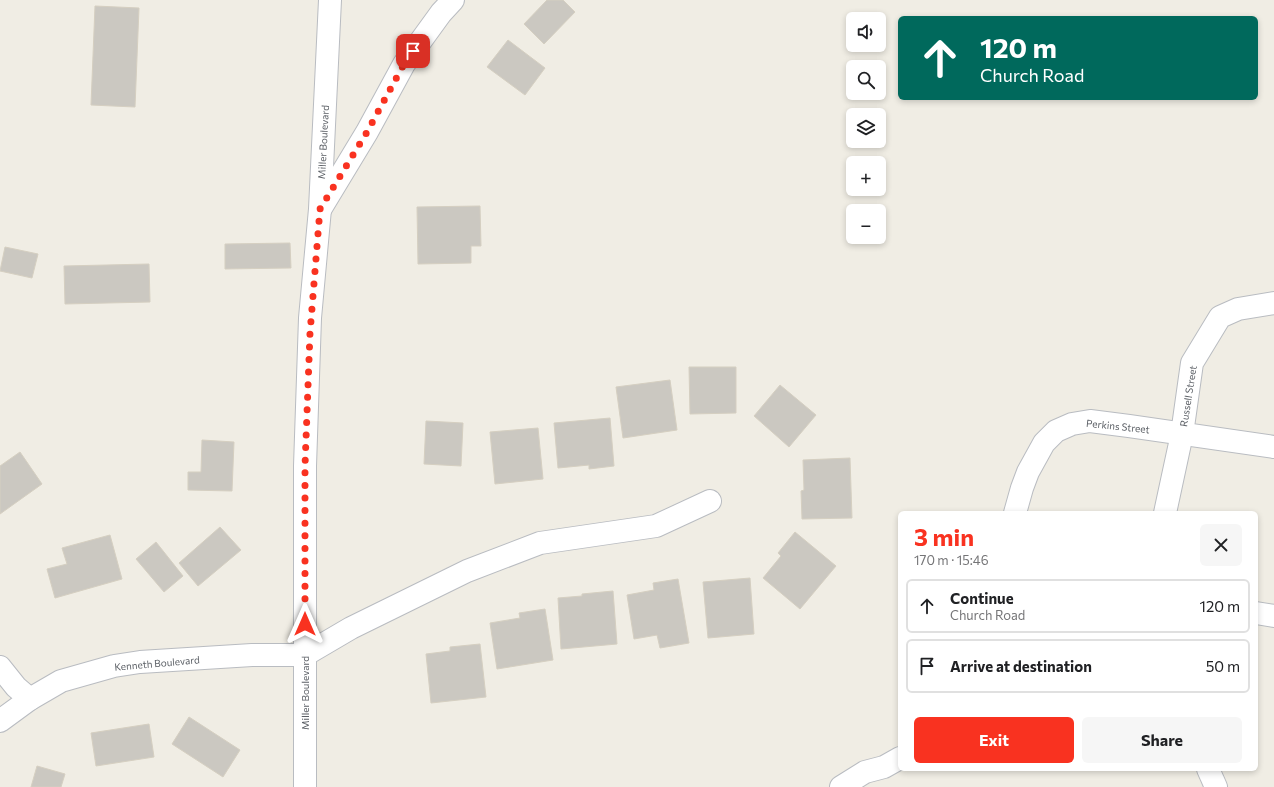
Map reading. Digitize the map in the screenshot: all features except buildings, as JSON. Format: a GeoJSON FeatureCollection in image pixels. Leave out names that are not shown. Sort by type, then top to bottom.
{"type":"FeatureCollection","features":[{"type":"Feature","properties":{"kind":"street","name":"Miller Boulevard"},"geometry":{"type":"LineString","coordinates":[[305,787],[305,458],[310,318],[320,209],[330,0]]}},
{"type":"Feature","properties":{"kind":"street"},"geometry":{"type":"LineString","coordinates":[[320,209],[367,132],[404,64],[441,13],[453,0]]}},
{"type":"Feature","properties":{"kind":"street","name":"Russell Street"},"geometry":{"type":"LineString","coordinates":[[1165,511],[1182,434],[1192,363],[1220,317],[1238,309],[1274,303]]}},
{"type":"Feature","properties":{"kind":"street","name":"Perkins Street"},"geometry":{"type":"LineString","coordinates":[[1016,511],[1028,472],[1044,443],[1056,431],[1072,424],[1090,422],[1129,426],[1274,447]]}},
{"type":"Feature","properties":{"kind":"street"},"geometry":{"type":"LineString","coordinates":[[305,655],[351,628],[467,571],[540,543],[656,526],[710,501]]}},
{"type":"Feature","properties":{"kind":"street"},"geometry":{"type":"LineString","coordinates":[[1258,613],[1274,616]]}},
{"type":"Feature","properties":{"kind":"street","name":"Kenneth Boulevard"},"geometry":{"type":"LineString","coordinates":[[0,721],[30,699],[61,681],[114,666],[140,662],[252,655],[305,655]]}},
{"type":"Feature","properties":{"kind":"street"},"geometry":{"type":"LineString","coordinates":[[0,667],[16,687],[30,699]]}},
{"type":"Feature","properties":{"kind":"street"},"geometry":{"type":"LineString","coordinates":[[841,787],[865,772],[884,767],[898,759]]}},
{"type":"Feature","properties":{"kind":"street"},"geometry":{"type":"LineString","coordinates":[[1209,771],[1216,787]]}},
{"type":"Feature","properties":{"kind":"route"},"geometry":{"type":"LineString","coordinates":[[305,624],[305,466],[310,318],[320,209],[367,132],[404,64],[413,51]]}}]}
